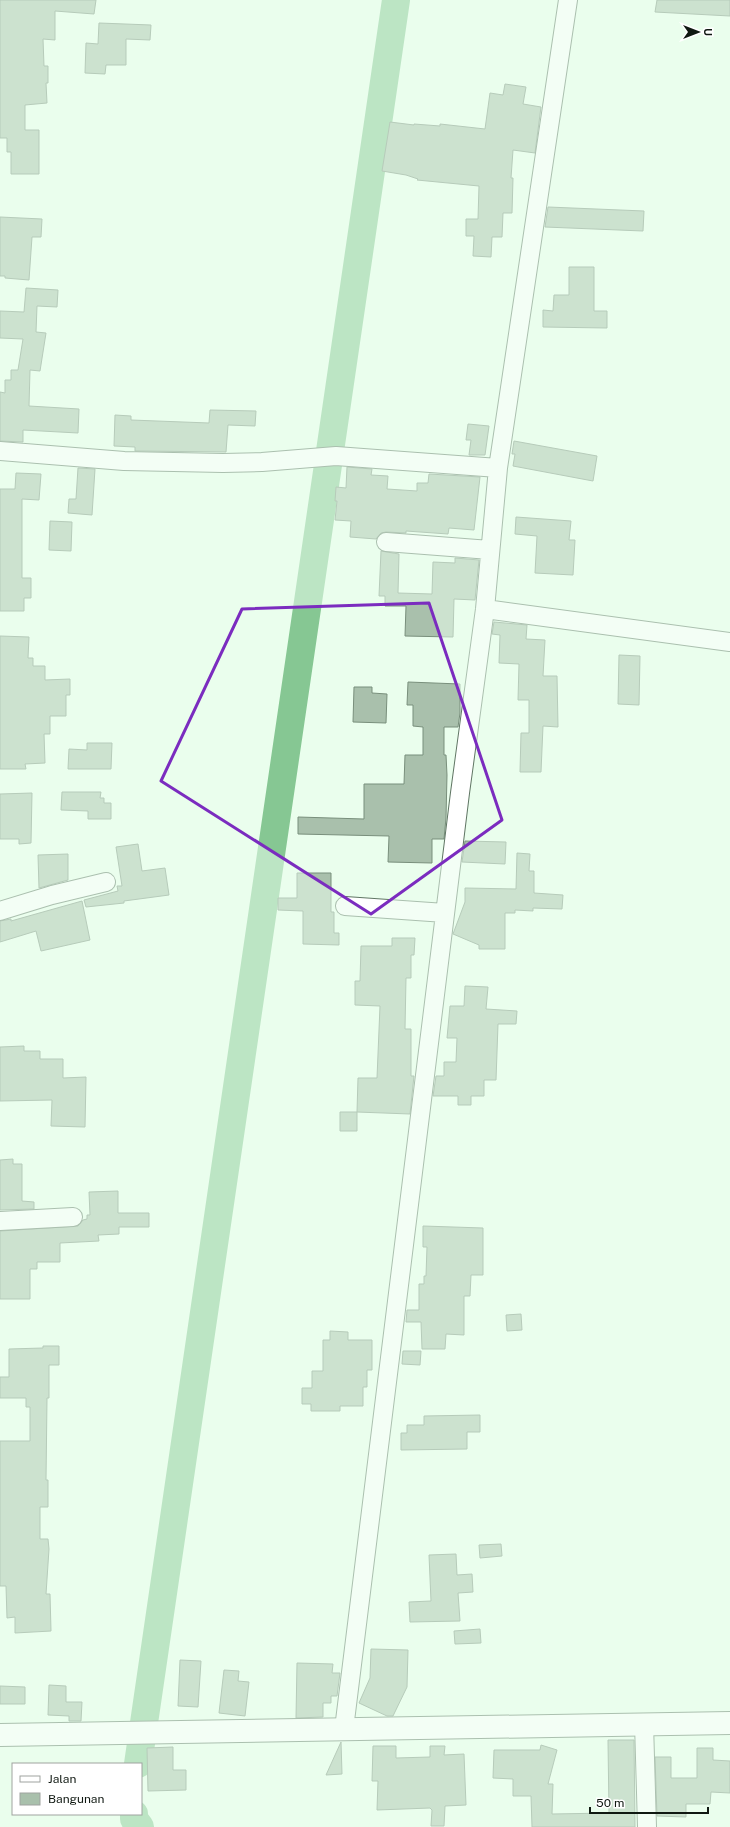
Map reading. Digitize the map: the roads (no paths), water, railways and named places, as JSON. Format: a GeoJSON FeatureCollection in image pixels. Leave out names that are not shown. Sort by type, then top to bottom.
{"type":"FeatureCollection","features":[{"type":"Feature","properties":{"kind":"street"},"geometry":{"type":"LineString","coordinates":[[344,1729],[460,793],[485,609],[498,468],[568,0]]}},
{"type":"Feature","properties":{"kind":"street"},"geometry":{"type":"LineString","coordinates":[[0,451],[132,462],[223,463],[336,456],[498,468]]}},
{"type":"Feature","properties":{"kind":"street"},"geometry":{"type":"LineString","coordinates":[[386,542],[490,550]]}},
{"type":"Feature","properties":{"kind":"street"},"geometry":{"type":"LineString","coordinates":[[485,609],[730,642]]}},
{"type":"Feature","properties":{"kind":"street"},"geometry":{"type":"LineString","coordinates":[[0,911],[52,895],[106,882]]}},
{"type":"Feature","properties":{"kind":"street"},"geometry":{"type":"LineString","coordinates":[[345,906],[445,913]]}},
{"type":"Feature","properties":{"kind":"street"},"geometry":{"type":"LineString","coordinates":[[0,1221],[73,1217]]}},
{"type":"Feature","properties":{"kind":"street"},"geometry":{"type":"LineString","coordinates":[[644,1723],[647,1827]]}},
{"type":"Feature","properties":{"kind":"street"},"geometry":{"type":"LineString","coordinates":[[0,1735],[131,1734],[187,1731],[644,1723],[730,1723]]}},
{"type":"Feature","properties":{"kind":"waterway"},"geometry":{"type":"LineString","coordinates":[[138,1763],[396,0]]}},
{"type":"Feature","properties":{"kind":"waterway"},"geometry":{"type":"LineString","coordinates":[[134,1815],[134,1819],[140,1827]]}}]}
